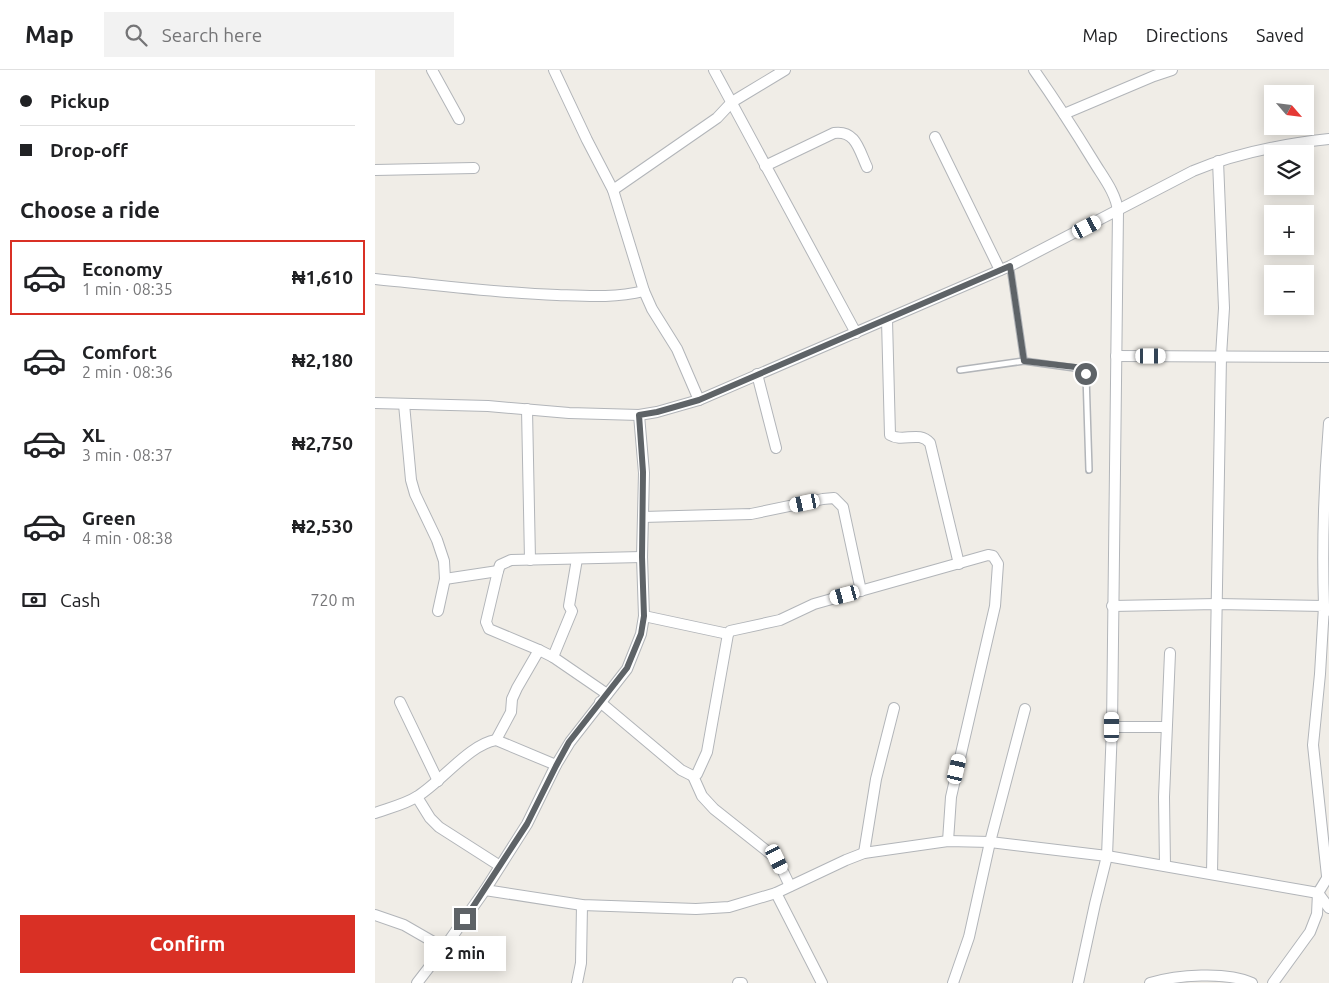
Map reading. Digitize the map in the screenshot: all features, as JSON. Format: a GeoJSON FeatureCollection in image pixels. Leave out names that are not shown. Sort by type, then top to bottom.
{"type":"FeatureCollection","features":[{"type":"Feature","properties":{"kind":"street"},"geometry":{"type":"LineString","coordinates":[[431,70],[459,118]]}},
{"type":"Feature","properties":{"kind":"street"},"geometry":{"type":"LineString","coordinates":[[554,70],[613,190],[644,291],[677,349],[699,400]]}},
{"type":"Feature","properties":{"kind":"street"},"geometry":{"type":"LineString","coordinates":[[714,70],[856,333]]}},
{"type":"Feature","properties":{"kind":"street"},"geometry":{"type":"LineString","coordinates":[[613,190],[717,118],[732,102],[785,70]]}},
{"type":"Feature","properties":{"kind":"street"},"geometry":{"type":"LineString","coordinates":[[1034,70],[1064,114],[1115,198],[1118,211],[1112,727],[1107,856],[1079,983]]}},
{"type":"Feature","properties":{"kind":"street"},"geometry":{"type":"LineString","coordinates":[[1064,114],[1172,70]]}},
{"type":"Feature","properties":{"kind":"street"},"geometry":{"type":"LineString","coordinates":[[765,166],[834,133],[842,132],[849,134],[867,167]]}},
{"type":"Feature","properties":{"kind":"street"},"geometry":{"type":"LineString","coordinates":[[935,138],[1005,268]]}},
{"type":"Feature","properties":{"kind":"street"},"geometry":{"type":"LineString","coordinates":[[375,403],[488,406],[569,413],[639,415],[657,412],[699,400],[1005,268],[1193,171],[1218,161],[1293,143],[1329,139]]}},
{"type":"Feature","properties":{"kind":"street"},"geometry":{"type":"LineString","coordinates":[[1212,874],[1221,356],[1224,308],[1218,161]]}},
{"type":"Feature","properties":{"kind":"street"},"geometry":{"type":"LineString","coordinates":[[375,170],[474,168]]}},
{"type":"Feature","properties":{"kind":"street"},"geometry":{"type":"LineString","coordinates":[[375,279],[550,294],[609,296],[644,291]]}},
{"type":"Feature","properties":{"kind":"street"},"geometry":{"type":"LineString","coordinates":[[887,320],[890,435],[895,438],[920,436],[930,443],[959,564]]}},
{"type":"Feature","properties":{"kind":"street"},"geometry":{"type":"LineString","coordinates":[[1116,356],[1329,357]]}},
{"type":"Feature","properties":{"kind":"street"},"geometry":{"type":"LineString","coordinates":[[757,374],[776,448]]}},
{"type":"Feature","properties":{"kind":"street"},"geometry":{"type":"LineString","coordinates":[[404,404],[411,480],[415,494],[437,540],[444,562],[445,579],[438,611]]}},
{"type":"Feature","properties":{"kind":"street"},"geometry":{"type":"LineString","coordinates":[[527,409],[530,560]]}},
{"type":"Feature","properties":{"kind":"street"},"geometry":{"type":"LineString","coordinates":[[417,983],[485,890],[527,824],[569,742],[627,668],[641,634],[644,616],[642,557],[643,472],[639,415]]}},
{"type":"Feature","properties":{"kind":"street"},"geometry":{"type":"LineString","coordinates":[[1273,983],[1309,932],[1317,914],[1317,893],[1328,876],[1313,745],[1326,610],[1329,423]]}},
{"type":"Feature","properties":{"kind":"street"},"geometry":{"type":"LineString","coordinates":[[643,517],[751,514],[834,498],[843,507],[861,591]]}},
{"type":"Feature","properties":{"kind":"street"},"geometry":{"type":"LineString","coordinates":[[693,776],[700,770],[707,752],[730,631],[780,620],[814,604],[988,555],[993,556],[998,564],[993,615],[951,797],[948,840]]}},
{"type":"Feature","properties":{"kind":"street"},"geometry":{"type":"LineString","coordinates":[[642,557],[511,560],[504,562],[498,571],[486,622],[487,626],[489,629],[553,657],[603,698],[681,770],[693,776],[702,796],[714,809],[777,859],[790,886]]}},
{"type":"Feature","properties":{"kind":"street"},"geometry":{"type":"LineString","coordinates":[[553,657],[572,612],[569,606],[577,559]]}},
{"type":"Feature","properties":{"kind":"street"},"geometry":{"type":"LineString","coordinates":[[445,579],[498,571]]}},
{"type":"Feature","properties":{"kind":"street"},"geometry":{"type":"LineString","coordinates":[[1113,606],[1217,604],[1326,610]]}},
{"type":"Feature","properties":{"kind":"street"},"geometry":{"type":"LineString","coordinates":[[644,616],[728,634]]}},
{"type":"Feature","properties":{"kind":"street"},"geometry":{"type":"LineString","coordinates":[[496,740],[511,712],[517,688],[539,650]]}},
{"type":"Feature","properties":{"kind":"street"},"geometry":{"type":"LineString","coordinates":[[1165,866],[1166,727],[1170,653]]}},
{"type":"Feature","properties":{"kind":"street"},"geometry":{"type":"LineString","coordinates":[[400,702],[438,781]]}},
{"type":"Feature","properties":{"kind":"street"},"geometry":{"type":"LineString","coordinates":[[864,853],[876,779],[894,708]]}},
{"type":"Feature","properties":{"kind":"street"},"geometry":{"type":"LineString","coordinates":[[953,983],[969,936],[990,842],[1025,709]]}},
{"type":"Feature","properties":{"kind":"street"},"geometry":{"type":"LineString","coordinates":[[1112,727],[1166,727]]}},
{"type":"Feature","properties":{"kind":"street"},"geometry":{"type":"LineString","coordinates":[[375,813],[417,797],[483,743],[496,740],[556,766]]}},
{"type":"Feature","properties":{"kind":"street"},"geometry":{"type":"LineString","coordinates":[[417,797],[430,818],[439,828],[499,866]]}},
{"type":"Feature","properties":{"kind":"street"},"geometry":{"type":"LineString","coordinates":[[485,890],[582,905],[696,910],[729,907],[776,892],[864,853],[948,840],[990,842],[1107,856],[1212,874],[1317,893],[1329,908]]}},
{"type":"Feature","properties":{"kind":"street"},"geometry":{"type":"LineString","coordinates":[[776,892],[822,983]]}},
{"type":"Feature","properties":{"kind":"street"},"geometry":{"type":"LineString","coordinates":[[577,983],[581,963],[582,905]]}},
{"type":"Feature","properties":{"kind":"street"},"geometry":{"type":"LineString","coordinates":[[375,915],[404,926],[444,948]]}},
{"type":"Feature","properties":{"kind":"street"},"geometry":{"type":"LineString","coordinates":[[1150,983],[1191,975],[1222,977],[1252,983]]}},
{"type":"Feature","properties":{"kind":"lane"},"geometry":{"type":"LineString","coordinates":[[1005,268],[1024,361]]}},
{"type":"Feature","properties":{"kind":"lane"},"geometry":{"type":"LineString","coordinates":[[960,370],[1024,361],[1082,369],[1086,374],[1089,470]]}},
{"type":"Feature","properties":{"kind":"route"},"geometry":{"type":"LineString","coordinates":[[465,919],[527,824],[569,742],[627,668],[641,634],[644,616],[642,557],[643,472],[639,415],[699,400],[1010,266],[1024,361],[1075,367],[1082,369],[1086,374]]}}]}
